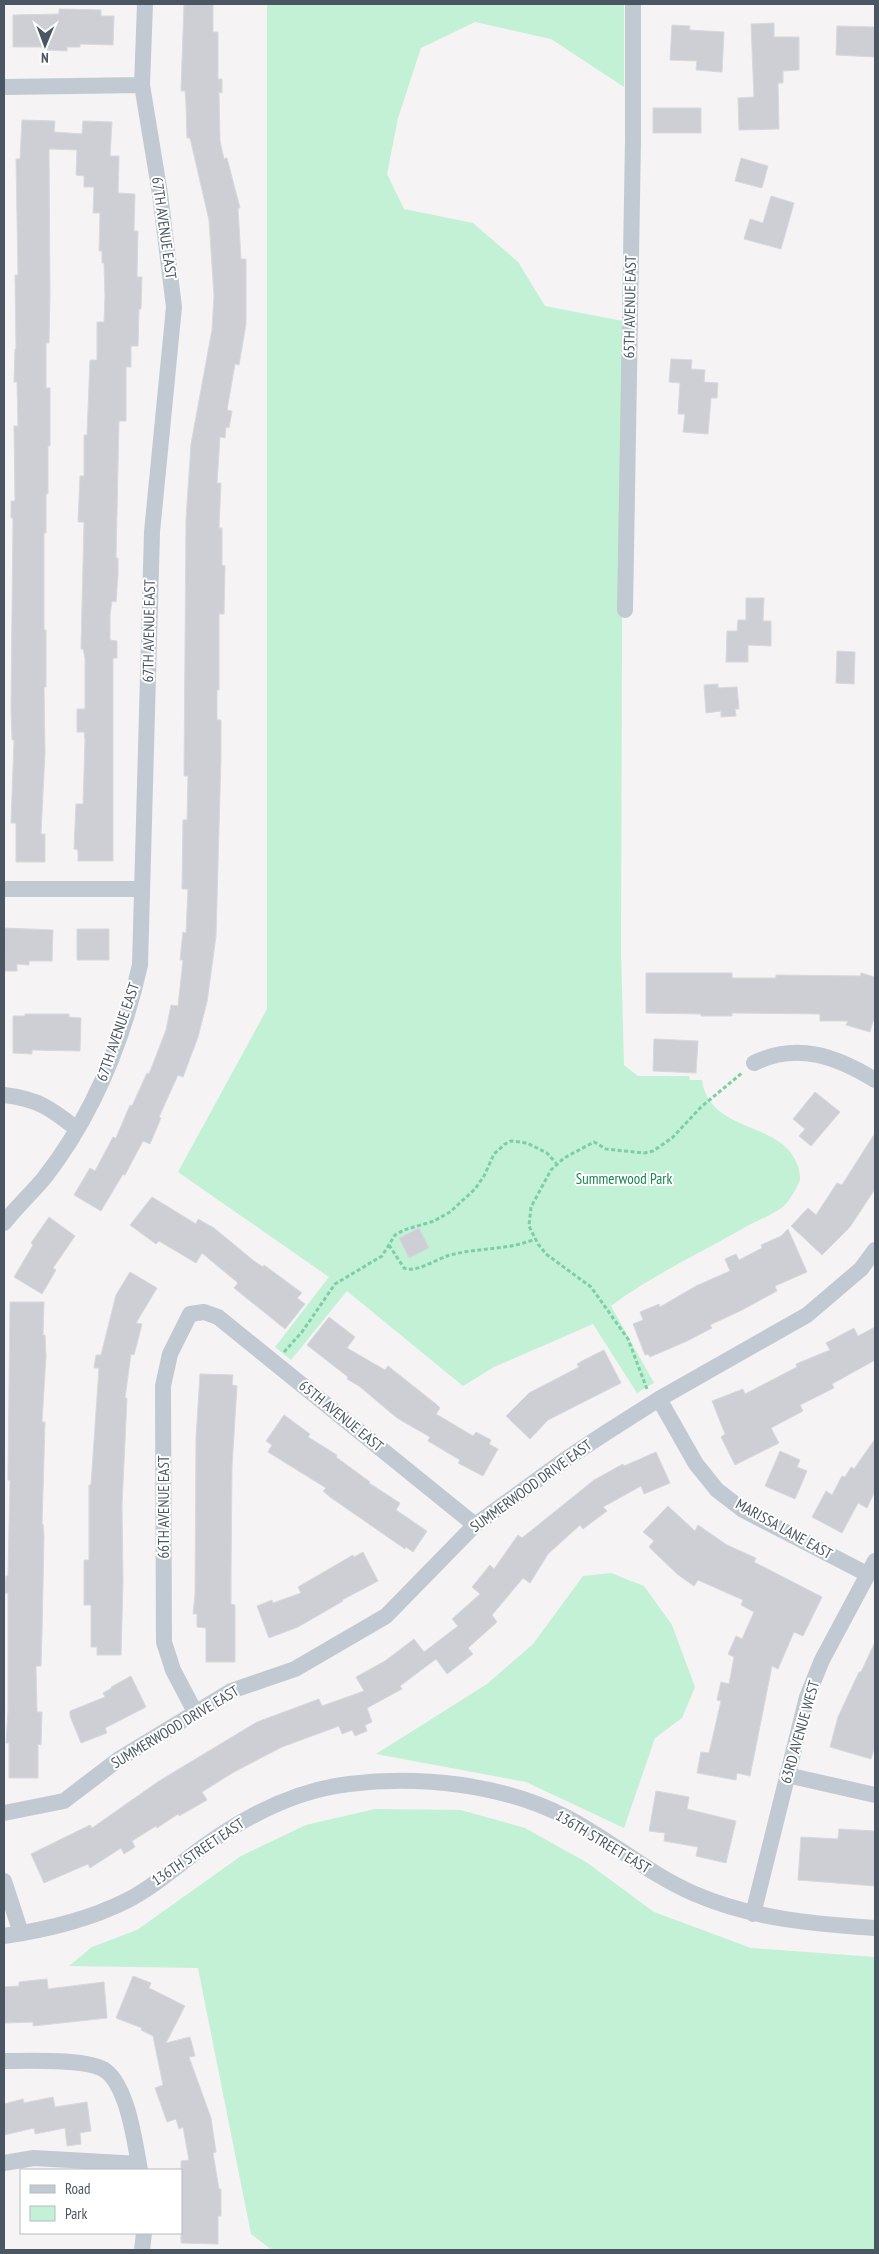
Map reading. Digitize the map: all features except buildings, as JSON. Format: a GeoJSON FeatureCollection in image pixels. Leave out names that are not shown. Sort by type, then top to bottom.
{"type":"FeatureCollection","features":[{"type":"Feature","properties":{"kind":"street","name":"67TH AVENUE EAST"},"geometry":{"type":"LineString","coordinates":[[4,1223],[45,1177],[95,1099],[131,1006],[140,965],[152,532],[174,307],[160,194],[142,84],[144,4]]}},
{"type":"Feature","properties":{"kind":"street","name":"65TH AVENUE EAST"},"geometry":{"type":"LineString","coordinates":[[625,610],[633,140],[633,4]]}},
{"type":"Feature","properties":{"kind":"street"},"geometry":{"type":"LineString","coordinates":[[4,86],[142,84]]}},
{"type":"Feature","properties":{"kind":"street"},"geometry":{"type":"LineString","coordinates":[[4,889],[142,889]]}},
{"type":"Feature","properties":{"kind":"street"},"geometry":{"type":"LineString","coordinates":[[754,1063],[771,1055],[797,1052],[821,1056],[840,1062],[875,1080]]}},
{"type":"Feature","properties":{"kind":"street"},"geometry":{"type":"LineString","coordinates":[[4,1095],[22,1097],[48,1106],[76,1129]]}},
{"type":"Feature","properties":{"kind":"street","name":"SUMMERWOOD DRIVE EAST"},"geometry":{"type":"LineString","coordinates":[[4,1813],[64,1801],[119,1759],[231,1690],[295,1669],[386,1616],[475,1525],[566,1459],[657,1401],[807,1315],[854,1275],[875,1250]]}},
{"type":"Feature","properties":{"kind":"street","name":"65TH AVENUE EAST"},"geometry":{"type":"LineString","coordinates":[[204,1312],[218,1317],[475,1525]]}},
{"type":"Feature","properties":{"kind":"street","name":"66TH AVENUE EAST"},"geometry":{"type":"LineString","coordinates":[[195,1712],[172,1670],[164,1642],[164,1386],[170,1354],[190,1314],[204,1312]]}},
{"type":"Feature","properties":{"kind":"street","name":"MARISSA LANE EAST"},"geometry":{"type":"LineString","coordinates":[[657,1401],[696,1464],[718,1490],[743,1510],[871,1568]]}},
{"type":"Feature","properties":{"kind":"street","name":"63RD AVENUE WEST"},"geometry":{"type":"LineString","coordinates":[[753,1914],[807,1697],[819,1667],[871,1568]]}},
{"type":"Feature","properties":{"kind":"street"},"geometry":{"type":"LineString","coordinates":[[787,1775],[875,1795]]}},
{"type":"Feature","properties":{"kind":"street","name":"136TH STREET EAST"},"geometry":{"type":"LineString","coordinates":[[4,1936],[44,1930],[74,1921],[126,1901],[240,1822],[276,1804],[310,1792],[338,1786],[383,1781],[460,1784],[500,1792],[564,1816],[645,1868],[694,1894],[753,1914],[805,1922],[875,1928]]}},
{"type":"Feature","properties":{"kind":"street"},"geometry":{"type":"LineString","coordinates":[[4,1882],[21,1933]]}},
{"type":"Feature","properties":{"kind":"street"},"geometry":{"type":"LineString","coordinates":[[4,2061],[85,2064],[107,2071],[118,2086],[129,2115],[140,2167],[34,2158],[4,2163]]}},
{"type":"Feature","properties":{"kind":"street"},"geometry":{"type":"LineString","coordinates":[[142,2250],[144,2234]]}},
{"type":"Feature","properties":{"kind":"path"},"geometry":{"type":"LineString","coordinates":[[657,1401],[645,1387],[628,1339],[587,1283],[546,1254],[535,1239],[528,1226],[531,1207],[543,1182],[556,1163],[594,1142],[606,1150],[644,1153],[653,1151],[672,1138],[701,1108],[754,1063]]}},
{"type":"Feature","properties":{"kind":"path"},"geometry":{"type":"LineString","coordinates":[[276,1364],[285,1350],[305,1328],[335,1284],[382,1256],[395,1235],[404,1230],[434,1221],[450,1212],[481,1181],[494,1154],[505,1144],[511,1142],[527,1143],[547,1153],[556,1163]]}},
{"type":"Feature","properties":{"kind":"path"},"geometry":{"type":"LineString","coordinates":[[389,1245],[404,1268],[412,1269],[450,1255],[496,1249],[535,1239]]}},
{"type":"Feature","properties":{"kind":"green space","name":"Summerwood Park"},"geometry":{"type":"Polygon","coordinates":[[[267,4],[624,4],[624,87],[551,39],[475,22],[421,48],[398,118],[387,174],[404,209],[473,223],[518,262],[545,306],[623,321],[621,952],[624,1065],[638,1076],[689,1076],[690,1080],[702,1080],[707,1097],[718,1109],[731,1119],[776,1140],[789,1150],[799,1169],[800,1179],[798,1185],[789,1200],[781,1208],[658,1275],[611,1306],[654,1383],[637,1393],[593,1324],[494,1367],[463,1386],[347,1291],[291,1360],[275,1347],[329,1277],[178,1172],[267,1009],[267,4]]]}},
{"type":"Feature","properties":{"kind":"green space"},"geometry":{"type":"Polygon","coordinates":[[[611,1573],[644,1586],[672,1625],[695,1687],[682,1718],[655,1738],[624,1828],[526,1782],[376,1754],[487,1684],[533,1644],[583,1576],[611,1573]]]}},
{"type":"Feature","properties":{"kind":"green space"},"geometry":{"type":"Polygon","coordinates":[[[375,1809],[461,1810],[525,1828],[586,1862],[654,1912],[751,1948],[875,1957],[875,2250],[272,2250],[251,2234],[198,1968],[69,1966],[92,1947],[137,1930],[241,1856],[306,1825],[375,1809]]]}}]}
